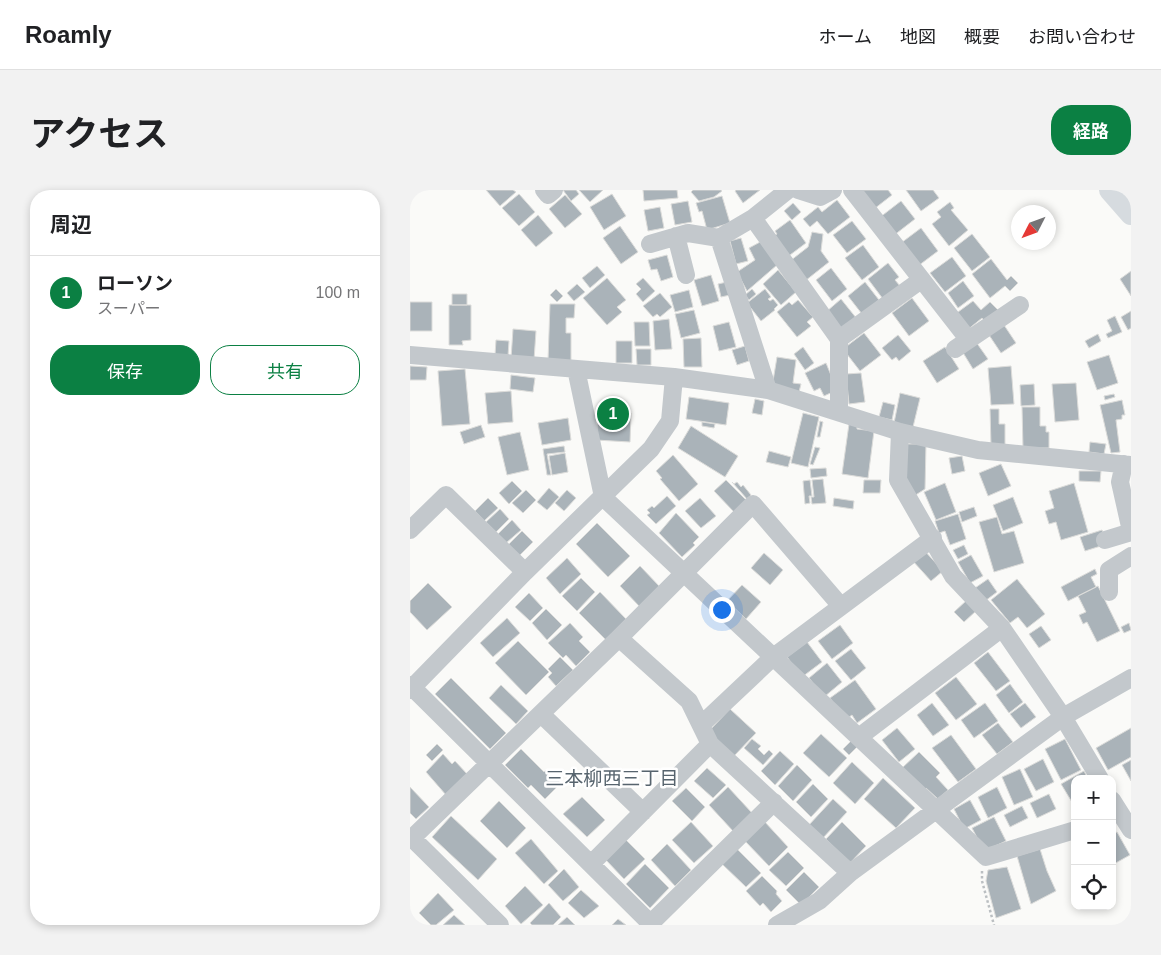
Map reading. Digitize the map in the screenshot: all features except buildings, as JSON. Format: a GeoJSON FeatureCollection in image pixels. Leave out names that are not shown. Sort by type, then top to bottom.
{"type":"FeatureCollection","features":[{"type":"Feature","properties":{"kind":"main road"},"geometry":{"type":"LineString","coordinates":[[1110,190],[1131,214]]}},
{"type":"Feature","properties":{"kind":"street"},"geometry":{"type":"LineString","coordinates":[[544,190],[548,195],[554,190]]}},
{"type":"Feature","properties":{"kind":"street"},"geometry":{"type":"LineString","coordinates":[[650,244],[688,233],[719,238],[753,218],[788,190]]}},
{"type":"Feature","properties":{"kind":"street"},"geometry":{"type":"LineString","coordinates":[[798,190],[820,197],[833,190]]}},
{"type":"Feature","properties":{"kind":"street"},"geometry":{"type":"LineString","coordinates":[[852,190],[921,280],[962,344],[1020,305]]}},
{"type":"Feature","properties":{"kind":"street"},"geometry":{"type":"LineString","coordinates":[[753,218],[839,338],[839,412]]}},
{"type":"Feature","properties":{"kind":"street"},"geometry":{"type":"LineString","coordinates":[[676,236],[686,275]]}},
{"type":"Feature","properties":{"kind":"street"},"geometry":{"type":"LineString","coordinates":[[719,238],[768,390]]}},
{"type":"Feature","properties":{"kind":"street"},"geometry":{"type":"LineString","coordinates":[[839,338],[921,280]]}},
{"type":"Feature","properties":{"kind":"street"},"geometry":{"type":"LineString","coordinates":[[410,355],[674,376],[768,390],[900,432],[978,450],[1127,464],[1120,482],[1131,531],[1105,540]]}},
{"type":"Feature","properties":{"kind":"street"},"geometry":{"type":"LineString","coordinates":[[576,369],[603,497],[772,658],[859,737],[934,810],[986,857],[1071,831]]}},
{"type":"Feature","properties":{"kind":"street"},"geometry":{"type":"LineString","coordinates":[[674,376],[670,421],[651,449],[525,572],[411,688],[651,924],[774,802]]}},
{"type":"Feature","properties":{"kind":"street"},"geometry":{"type":"LineString","coordinates":[[900,432],[898,480],[933,538],[953,576],[1002,628],[1063,717],[1098,775]]}},
{"type":"Feature","properties":{"kind":"street"},"geometry":{"type":"LineString","coordinates":[[410,530],[446,495],[525,572]]}},
{"type":"Feature","properties":{"kind":"street"},"geometry":{"type":"LineString","coordinates":[[500,925],[411,839],[619,638],[753,504],[840,605]]}},
{"type":"Feature","properties":{"kind":"street"},"geometry":{"type":"LineString","coordinates":[[701,725],[772,658],[840,605],[933,538]]}},
{"type":"Feature","properties":{"kind":"street"},"geometry":{"type":"LineString","coordinates":[[1109,592],[1103,572],[1131,556]]}},
{"type":"Feature","properties":{"kind":"street"},"geometry":{"type":"LineString","coordinates":[[859,737],[1002,628]]}},
{"type":"Feature","properties":{"kind":"street"},"geometry":{"type":"LineString","coordinates":[[619,638],[688,701],[710,744],[850,873]]}},
{"type":"Feature","properties":{"kind":"street"},"geometry":{"type":"LineString","coordinates":[[777,925],[819,901],[850,873],[1063,717],[1131,678]]}},
{"type":"Feature","properties":{"kind":"street"},"geometry":{"type":"LineString","coordinates":[[541,714],[642,812]]}},
{"type":"Feature","properties":{"kind":"street"},"geometry":{"type":"LineString","coordinates":[[591,864],[710,744]]}},
{"type":"Feature","properties":{"kind":"street"},"geometry":{"type":"LineString","coordinates":[[1116,809],[1122,822]]}},
{"type":"Feature","properties":{"kind":"path"},"geometry":{"type":"LineString","coordinates":[[982,853],[982,881],[994,925]]}},
{"type":"Feature","properties":{"kind":"place","name":"ローソン"},"geometry":{"type":"Point","coordinates":[613,414]}},
{"type":"Feature","properties":{"kind":"district","name":"三本柳西三丁目"},"geometry":{"type":"Point","coordinates":[612,778]}}]}
